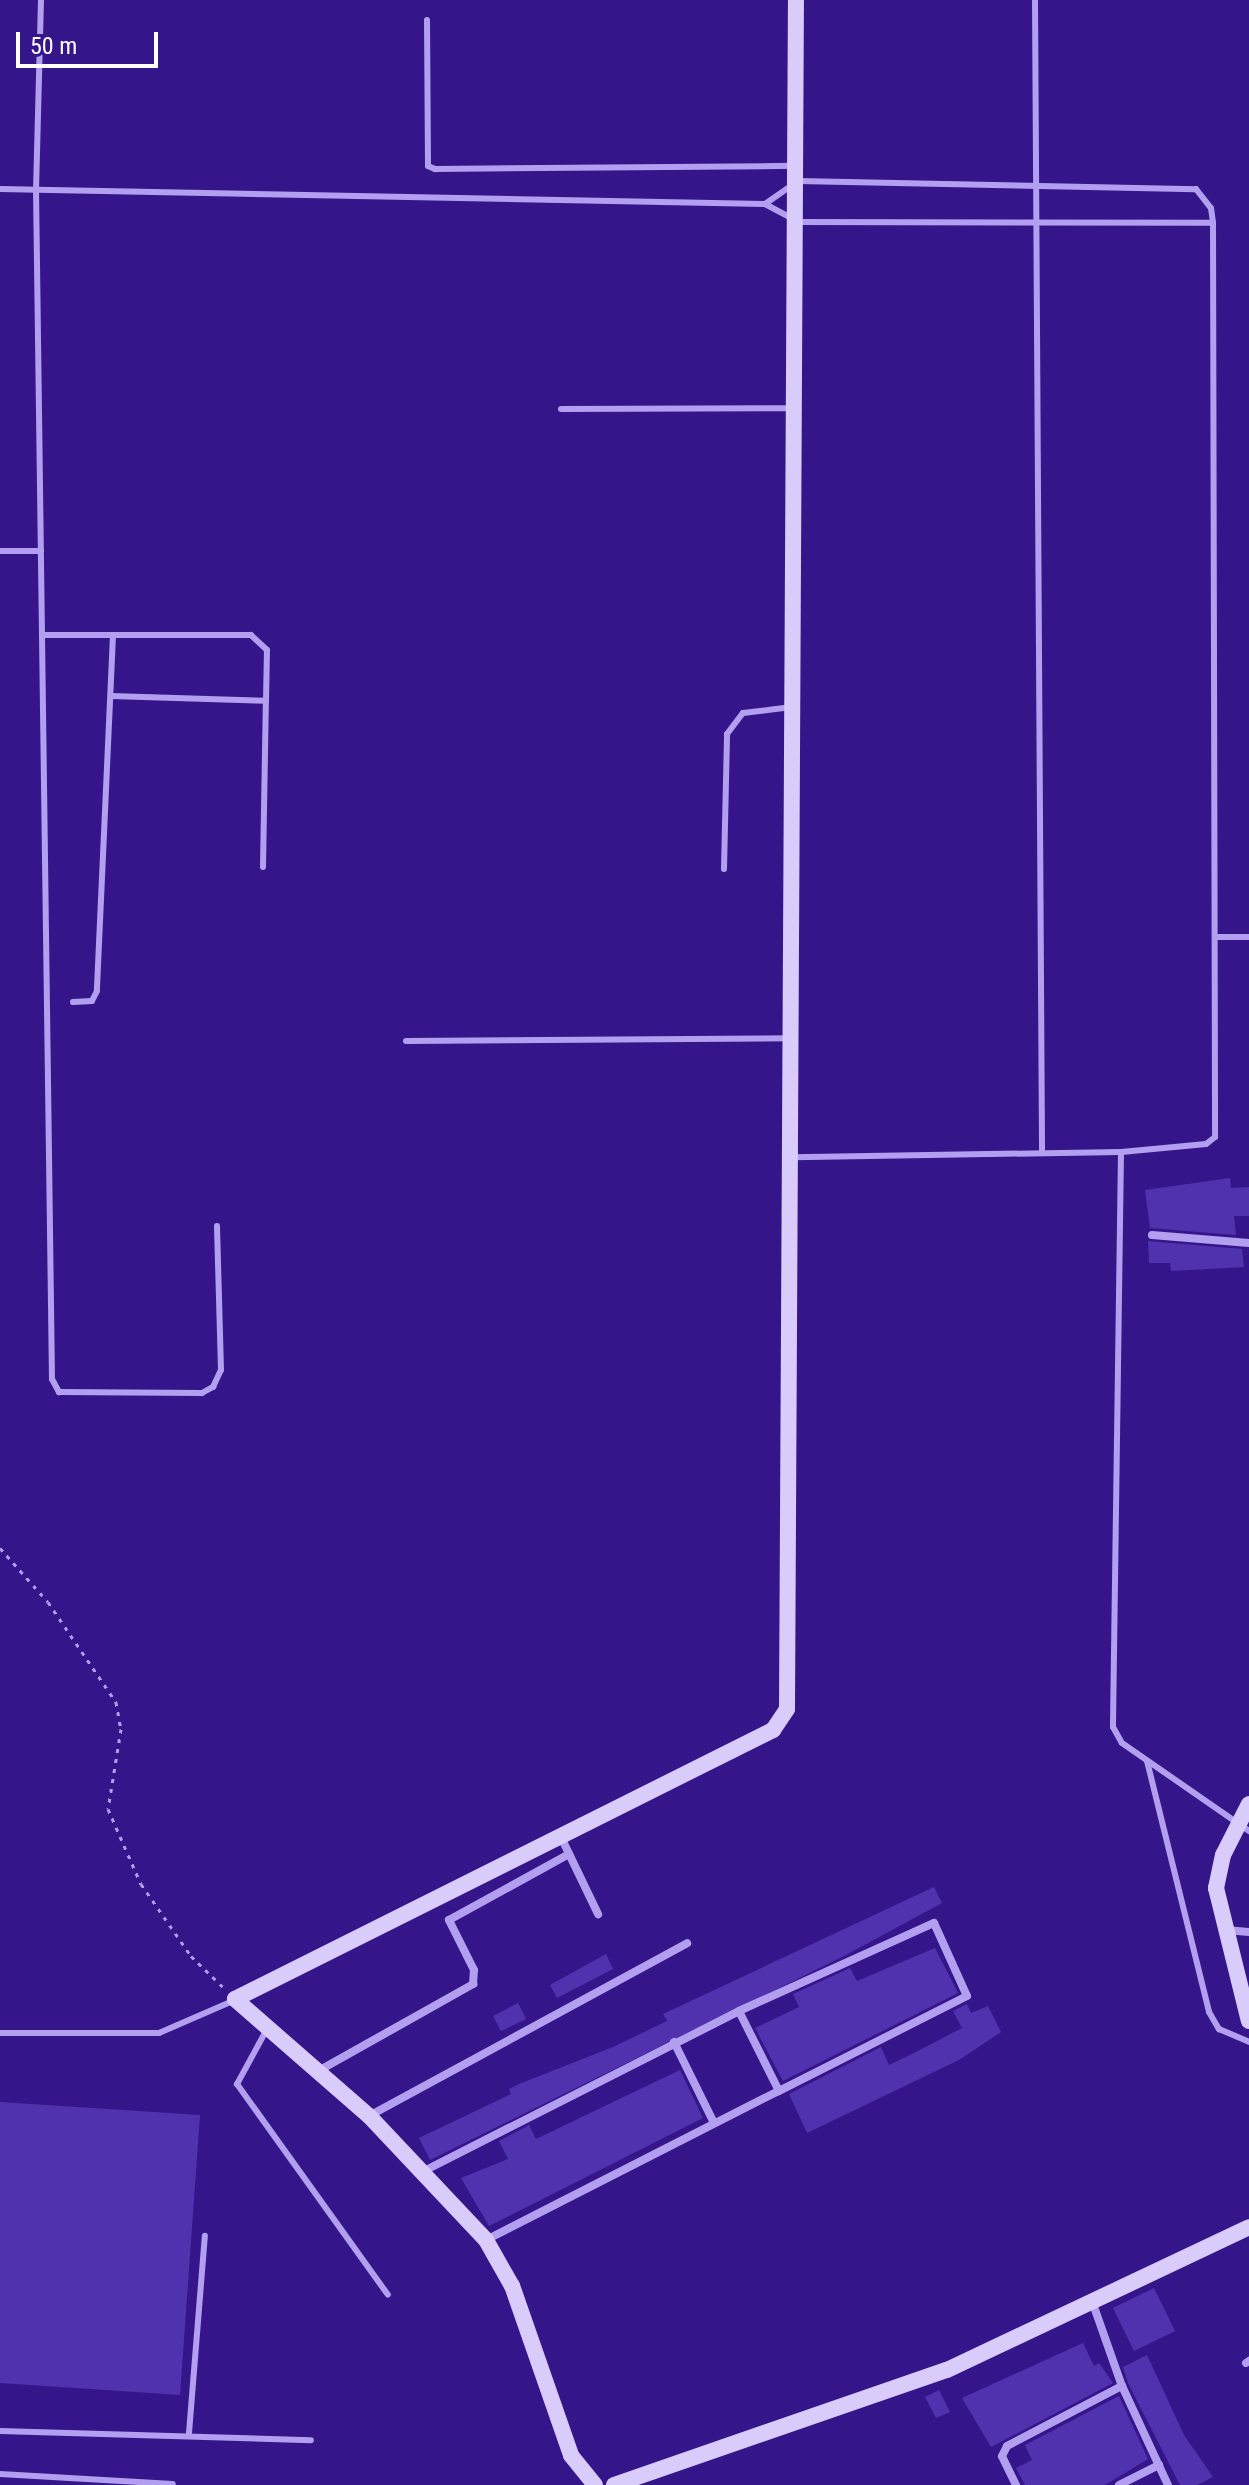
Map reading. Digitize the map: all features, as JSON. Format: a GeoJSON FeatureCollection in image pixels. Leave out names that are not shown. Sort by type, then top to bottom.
{"type":"FeatureCollection","features":[{"type":"Feature","properties":{"kind":"street"},"geometry":{"type":"LineString","coordinates":[[595,2485],[571,2455],[512,2286],[486,2240],[369,2116],[320,2070],[267,2029],[235,1999],[773,1730],[787,1709],[789,1157],[799,222],[796,0]]}},
{"type":"Feature","properties":{"kind":"street"},"geometry":{"type":"LineString","coordinates":[[1152,1235],[1249,1243]]}},
{"type":"Feature","properties":{"kind":"street"},"geometry":{"type":"LineString","coordinates":[[1249,1804],[1243,1828],[1218,1870],[1222,1929],[1249,2021]]}},
{"type":"Feature","properties":{"kind":"street"},"geometry":{"type":"LineString","coordinates":[[559,1835],[598,1914]]}},
{"type":"Feature","properties":{"kind":"street"},"geometry":{"type":"LineString","coordinates":[[320,2070],[473,1984],[474,1970],[449,1920],[569,1854]]}},
{"type":"Feature","properties":{"kind":"street"},"geometry":{"type":"LineString","coordinates":[[421,2173],[674,2042],[925,1923],[939,1929],[968,1988],[963,2000],[486,2240]]}},
{"type":"Feature","properties":{"kind":"street"},"geometry":{"type":"LineString","coordinates":[[1222,1929],[1249,1932]]}},
{"type":"Feature","properties":{"kind":"street"},"geometry":{"type":"LineString","coordinates":[[369,2116],[687,1943]]}},
{"type":"Feature","properties":{"kind":"street"},"geometry":{"type":"LineString","coordinates":[[739,2011],[779,2091]]}},
{"type":"Feature","properties":{"kind":"street"},"geometry":{"type":"LineString","coordinates":[[674,2042],[714,2123]]}},
{"type":"Feature","properties":{"kind":"street"},"geometry":{"type":"LineString","coordinates":[[614,2485],[933,2376],[1249,2227]]}},
{"type":"Feature","properties":{"kind":"street"},"geometry":{"type":"LineString","coordinates":[[1091,2299],[1122,2386],[1168,2485]]}},
{"type":"Feature","properties":{"kind":"street"},"geometry":{"type":"LineString","coordinates":[[1016,2485],[1002,2456],[1007,2446],[1122,2386]]}},
{"type":"Feature","properties":{"kind":"street"},"geometry":{"type":"LineString","coordinates":[[1119,2485],[1159,2465]]}},
{"type":"Feature","properties":{"kind":"lane"},"geometry":{"type":"LineString","coordinates":[[41,0],[36,189],[52,1379],[59,1392],[202,1393],[213,1387],[221,1370],[217,1226]]}},
{"type":"Feature","properties":{"kind":"lane"},"geometry":{"type":"LineString","coordinates":[[1035,0],[1042,1153]]}},
{"type":"Feature","properties":{"kind":"lane"},"geometry":{"type":"LineString","coordinates":[[427,20],[428,166],[435,169],[798,174],[1196,189],[1211,208],[1217,937],[1215,1137],[1206,1144],[1121,1152],[789,1157]]}},
{"type":"Feature","properties":{"kind":"lane"},"geometry":{"type":"LineString","coordinates":[[765,204],[798,174]]}},
{"type":"Feature","properties":{"kind":"lane"},"geometry":{"type":"LineString","coordinates":[[0,189],[765,204],[799,222],[1034,218],[1213,223]]}},
{"type":"Feature","properties":{"kind":"lane"},"geometry":{"type":"LineString","coordinates":[[561,409],[798,408]]}},
{"type":"Feature","properties":{"kind":"lane"},"geometry":{"type":"LineString","coordinates":[[0,551],[41,551]]}},
{"type":"Feature","properties":{"kind":"lane"},"geometry":{"type":"LineString","coordinates":[[43,635],[261,640],[266,701],[263,867]]}},
{"type":"Feature","properties":{"kind":"lane"},"geometry":{"type":"LineString","coordinates":[[73,1002],[92,1001],[97,991],[113,635]]}},
{"type":"Feature","properties":{"kind":"lane"},"geometry":{"type":"LineString","coordinates":[[111,696],[266,701]]}},
{"type":"Feature","properties":{"kind":"lane"},"geometry":{"type":"LineString","coordinates":[[724,869],[727,734],[743,713],[796,707]]}},
{"type":"Feature","properties":{"kind":"lane"},"geometry":{"type":"LineString","coordinates":[[1217,937],[1249,937]]}},
{"type":"Feature","properties":{"kind":"lane"},"geometry":{"type":"LineString","coordinates":[[406,1041],[790,1038]]}},
{"type":"Feature","properties":{"kind":"lane"},"geometry":{"type":"LineString","coordinates":[[1121,1152],[1113,1727],[1147,1761],[1243,1828]]}},
{"type":"Feature","properties":{"kind":"lane"},"geometry":{"type":"LineString","coordinates":[[1147,1761],[1209,2012],[1219,2029],[1249,2042]]}},
{"type":"Feature","properties":{"kind":"lane"},"geometry":{"type":"LineString","coordinates":[[0,2033],[159,2033],[235,1999]]}},
{"type":"Feature","properties":{"kind":"lane"},"geometry":{"type":"LineString","coordinates":[[267,2029],[237,2079],[240,2089],[388,2295]]}},
{"type":"Feature","properties":{"kind":"lane"},"geometry":{"type":"LineString","coordinates":[[189,2433],[205,2236]]}},
{"type":"Feature","properties":{"kind":"lane"},"geometry":{"type":"LineString","coordinates":[[0,2431],[189,2433],[311,2440]]}},
{"type":"Feature","properties":{"kind":"lane"},"geometry":{"type":"LineString","coordinates":[[0,2474],[173,2484]]}},
{"type":"Feature","properties":{"kind":"path"},"geometry":{"type":"LineString","coordinates":[[0,1548],[48,1602],[116,1702],[121,1729],[108,1809],[126,1855],[191,1956],[235,1999]]}},
{"type":"Feature","properties":{"kind":"building"},"geometry":{"type":"Polygon","coordinates":[[[1230,1178],[1231,1188],[1249,1187],[1249,1216],[1234,1216],[1236,1235],[1150,1228],[1145,1190],[1230,1178]]]}},
{"type":"Feature","properties":{"kind":"building"},"geometry":{"type":"Polygon","coordinates":[[[1148,1241],[1242,1249],[1244,1267],[1171,1271],[1170,1263],[1149,1263],[1148,1241]]]}},
{"type":"Feature","properties":{"kind":"building"},"geometry":{"type":"Polygon","coordinates":[[[934,1887],[942,1903],[844,1956],[430,2160],[419,2138],[511,2094],[509,2089],[613,2047],[667,2021],[663,2014],[934,1887]]]}},
{"type":"Feature","properties":{"kind":"building"},"geometry":{"type":"Polygon","coordinates":[[[935,1948],[958,1993],[783,2081],[755,2028],[799,2007],[793,1994],[850,1968],[857,1981],[935,1948]]]}},
{"type":"Feature","properties":{"kind":"building"},"geometry":{"type":"Polygon","coordinates":[[[606,1954],[613,1969],[557,1998],[550,1985],[606,1954]]]}},
{"type":"Feature","properties":{"kind":"building"},"geometry":{"type":"Polygon","coordinates":[[[518,2003],[526,2019],[501,2031],[493,2016],[518,2003]]]}},
{"type":"Feature","properties":{"kind":"building"},"geometry":{"type":"Polygon","coordinates":[[[967,2004],[971,2013],[988,2006],[1001,2032],[959,2060],[807,2133],[789,2094],[881,2047],[889,2065],[918,2051],[962,2028],[953,2011],[967,2004]]]}},
{"type":"Feature","properties":{"kind":"building"},"geometry":{"type":"Polygon","coordinates":[[[680,2070],[703,2118],[489,2226],[461,2178],[508,2159],[499,2141],[529,2125],[536,2139],[680,2070]]]}},
{"type":"Feature","properties":{"kind":"building"},"geometry":{"type":"Polygon","coordinates":[[[0,2102],[200,2115],[180,2395],[0,2383],[0,2102]]]}},
{"type":"Feature","properties":{"kind":"building"},"geometry":{"type":"Polygon","coordinates":[[[1154,2288],[1175,2331],[1134,2351],[1113,2308],[1154,2288]]]}},
{"type":"Feature","properties":{"kind":"building"},"geometry":{"type":"Polygon","coordinates":[[[1083,2343],[1094,2366],[1099,2363],[1113,2383],[991,2447],[962,2398],[1083,2343]]]}},
{"type":"Feature","properties":{"kind":"building"},"geometry":{"type":"Polygon","coordinates":[[[1147,2355],[1184,2435],[1213,2477],[1197,2485],[1180,2485],[1128,2383],[1123,2367],[1147,2355]]]}},
{"type":"Feature","properties":{"kind":"building"},"geometry":{"type":"Polygon","coordinates":[[[939,2390],[950,2412],[936,2418],[925,2397],[939,2390]]]}},
{"type":"Feature","properties":{"kind":"building"},"geometry":{"type":"Polygon","coordinates":[[[1119,2396],[1148,2459],[1105,2485],[1025,2485],[1016,2468],[1032,2460],[1025,2445],[1119,2396]]]}}]}
